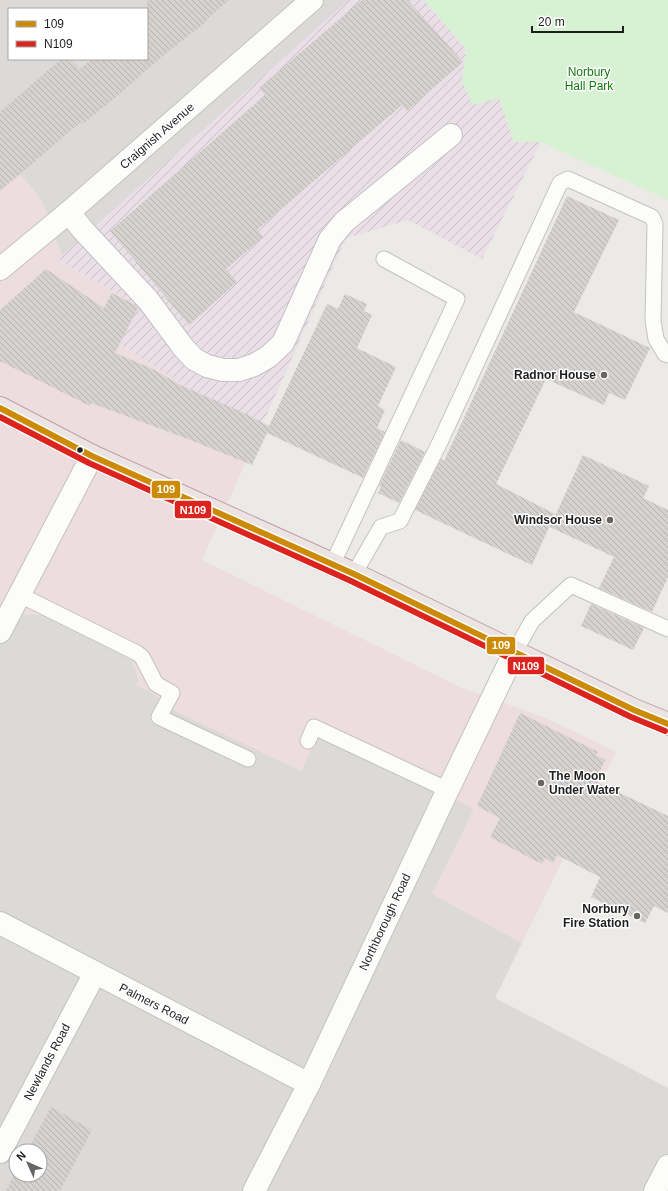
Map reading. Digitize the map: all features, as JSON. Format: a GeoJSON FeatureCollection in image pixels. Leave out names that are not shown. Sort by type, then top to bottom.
{"type":"FeatureCollection","features":[{"type":"Feature","properties":{"kind":"highway"},"geometry":{"type":"LineString","coordinates":[[0,408],[92,456],[354,574],[634,710],[668,724]]}},
{"type":"Feature","properties":{"kind":"street","name":"Craignish Avenue"},"geometry":{"type":"LineString","coordinates":[[0,269],[69,212],[312,0]]}},
{"type":"Feature","properties":{"kind":"street"},"geometry":{"type":"LineString","coordinates":[[69,212],[82,229],[148,300],[183,347],[194,359],[207,366],[223,370],[239,370],[254,365],[268,357],[283,343],[330,239],[336,229],[451,135]]}},
{"type":"Feature","properties":{"kind":"street"},"geometry":{"type":"LineString","coordinates":[[0,632],[92,456]]}},
{"type":"Feature","properties":{"kind":"street","name":"Northborough Road"},"geometry":{"type":"LineString","coordinates":[[254,1191],[309,1084],[514,652]]}},
{"type":"Feature","properties":{"kind":"street","name":"Palmers Road"},"geometry":{"type":"LineString","coordinates":[[0,923],[309,1084]]}},
{"type":"Feature","properties":{"kind":"street","name":"Newlands Road"},"geometry":{"type":"LineString","coordinates":[[0,1152],[95,973]]}},
{"type":"Feature","properties":{"kind":"street"},"geometry":{"type":"LineString","coordinates":[[655,1191],[668,1166]]}},
{"type":"Feature","properties":{"kind":"lane"},"geometry":{"type":"LineString","coordinates":[[354,574],[381,527],[400,521],[440,442],[560,183],[568,179],[652,217],[655,224],[653,320],[656,339],[665,354],[668,355]]}},
{"type":"Feature","properties":{"kind":"lane"},"geometry":{"type":"LineString","coordinates":[[332,565],[457,299],[384,259]]}},
{"type":"Feature","properties":{"kind":"lane"},"geometry":{"type":"LineString","coordinates":[[514,652],[532,621],[571,585],[668,629]]}},
{"type":"Feature","properties":{"kind":"lane"},"geometry":{"type":"LineString","coordinates":[[20,595],[137,653],[142,657],[156,684],[172,693],[159,717],[248,760]]}},
{"type":"Feature","properties":{"kind":"lane"},"geometry":{"type":"LineString","coordinates":[[308,741],[314,727],[448,790]]}},
{"type":"Feature","properties":{"kind":"shaded area"},"geometry":{"type":"Polygon","coordinates":[[[0,0],[349,0],[62,256],[41,199],[0,150],[0,0]]]}},
{"type":"Feature","properties":{"kind":"shaded area"},"geometry":{"type":"Polygon","coordinates":[[[349,0],[424,0],[466,49],[462,82],[473,104],[499,97],[514,142],[541,142],[482,259],[408,220],[346,238],[263,423],[191,389],[119,344],[138,306],[60,261],[62,256],[349,0]]]}},
{"type":"Feature","properties":{"kind":"shaded area"},"geometry":{"type":"Polygon","coordinates":[[[0,150],[41,199],[62,256],[60,261],[139,307],[263,423],[202,560],[460,687],[546,718],[616,752],[522,943],[432,894],[474,809],[419,781],[318,735],[301,771],[179,713],[152,693],[137,685],[139,680],[132,660],[48,615],[0,613],[0,150]]]}},
{"type":"Feature","properties":{"kind":"shaded area"},"geometry":{"type":"Polygon","coordinates":[[[0,613],[48,615],[132,660],[139,680],[137,685],[301,771],[318,735],[419,781],[474,809],[433,894],[522,943],[495,998],[668,1088],[668,1191],[0,1191],[0,613]]]}},
{"type":"Feature","properties":{"kind":"green space","name":"Norbury Hall Park"},"geometry":{"type":"Polygon","coordinates":[[[424,0],[668,0],[668,200],[541,142],[514,142],[499,98],[473,105],[462,82],[466,49],[424,0]]]}},
{"type":"Feature","properties":{"kind":"building"},"geometry":{"type":"Polygon","coordinates":[[[147,0],[229,0],[206,20],[207,21],[159,59],[122,92],[83,124],[81,122],[0,191],[0,112],[60,60],[72,60],[80,69],[91,60],[148,60],[147,0]]]}},
{"type":"Feature","properties":{"kind":"building"},"geometry":{"type":"Polygon","coordinates":[[[362,0],[408,0],[463,62],[407,111],[402,105],[257,230],[263,237],[226,269],[237,282],[189,325],[110,231],[265,95],[259,88],[362,0]]]}},
{"type":"Feature","properties":{"kind":"building","name":"Radnor House"},"geometry":{"type":"Polygon","coordinates":[[[567,196],[619,220],[574,312],[650,348],[625,400],[609,393],[604,405],[546,379],[496,484],[555,514],[532,565],[415,510],[441,459],[444,461],[567,196]]]}},
{"type":"Feature","properties":{"kind":"building"},"geometry":{"type":"Polygon","coordinates":[[[46,269],[104,308],[112,293],[136,305],[138,308],[115,353],[153,369],[178,384],[244,413],[269,426],[327,304],[338,309],[345,294],[367,304],[364,311],[372,315],[357,348],[396,367],[378,406],[385,410],[377,428],[385,432],[363,478],[267,433],[252,465],[188,439],[91,403],[90,406],[0,361],[0,310],[46,269]]]}},
{"type":"Feature","properties":{"kind":"building"},"geometry":{"type":"Polygon","coordinates":[[[401,440],[425,452],[399,503],[378,493],[381,487],[379,486],[401,440]]]}},
{"type":"Feature","properties":{"kind":"building","name":"Windsor House"},"geometry":{"type":"Polygon","coordinates":[[[583,455],[649,486],[643,498],[668,510],[668,577],[652,612],[599,588],[614,557],[550,527],[583,455]]]}},
{"type":"Feature","properties":{"kind":"building"},"geometry":{"type":"Polygon","coordinates":[[[591,604],[644,628],[633,650],[581,626],[591,604]]]}},
{"type":"Feature","properties":{"kind":"building"},"geometry":{"type":"Polygon","coordinates":[[[520,713],[598,752],[596,755],[605,760],[595,781],[668,816],[668,913],[654,906],[645,923],[591,897],[600,877],[557,855],[553,863],[545,858],[542,864],[490,837],[500,818],[477,806],[520,713]]]}},
{"type":"Feature","properties":{"kind":"building"},"geometry":{"type":"Polygon","coordinates":[[[51,1107],[92,1130],[60,1191],[6,1191],[10,1183],[48,1183],[48,1143],[31,1143],[51,1107]]]}},
{"type":"Feature","properties":{"kind":"transit line","name":"109"},"geometry":{"type":"LineString","coordinates":[[0,408],[92,456],[354,574],[634,710],[668,724]]}},
{"type":"Feature","properties":{"kind":"transit line","name":"N109"},"geometry":{"type":"LineString","coordinates":[[0,417],[89,463],[351,581],[631,717],[665,731]]}},
{"type":"Feature","properties":{"kind":"place","name":"Radnor House"},"geometry":{"type":"Point","coordinates":[604,375]}},
{"type":"Feature","properties":{"kind":"place","name":"Windsor House"},"geometry":{"type":"Point","coordinates":[610,520]}},
{"type":"Feature","properties":{"kind":"place","name":"The Moon Under Water"},"geometry":{"type":"Point","coordinates":[541,783]}},
{"type":"Feature","properties":{"kind":"place","name":"Norbury Fire Station"},"geometry":{"type":"Point","coordinates":[637,916]}}]}
